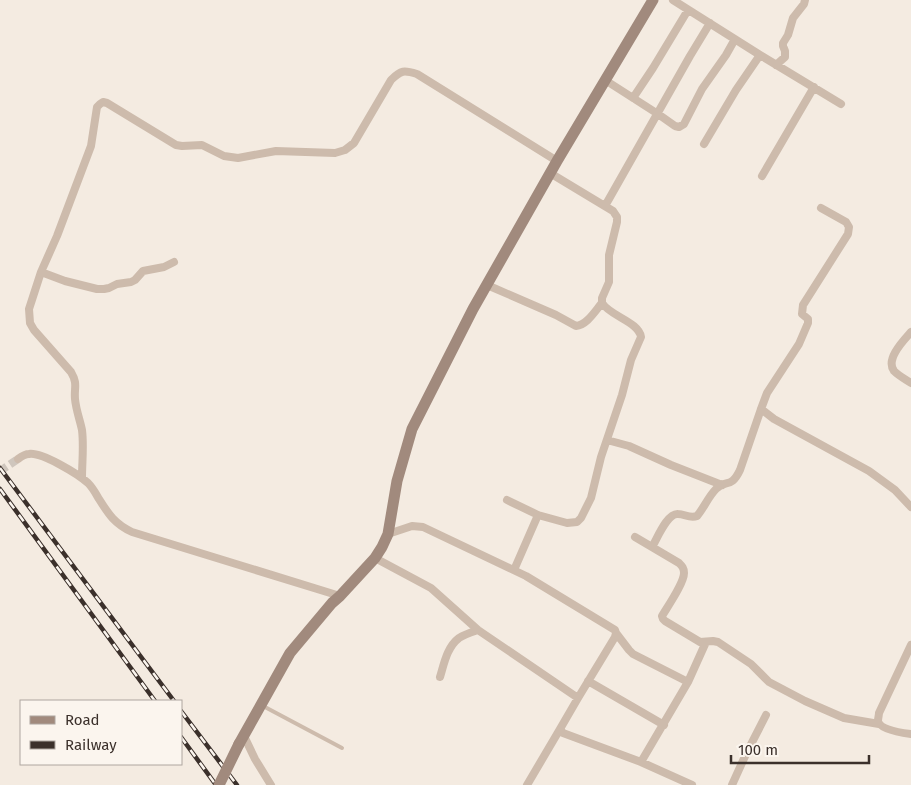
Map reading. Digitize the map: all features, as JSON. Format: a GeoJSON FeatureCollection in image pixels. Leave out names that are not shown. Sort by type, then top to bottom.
{"type":"FeatureCollection","features":[{"type":"Feature","properties":{"kind":"street"},"geometry":{"type":"LineString","coordinates":[[219,785],[290,653],[332,603],[375,558],[388,534],[396,481],[412,429],[487,284],[557,161],[653,0]]}},
{"type":"Feature","properties":{"kind":"street"},"geometry":{"type":"LineString","coordinates":[[673,0],[842,104]]}},
{"type":"Feature","properties":{"kind":"street"},"geometry":{"type":"LineString","coordinates":[[776,65],[785,56],[783,43],[788,36],[793,18],[801,9],[805,0]]}},
{"type":"Feature","properties":{"kind":"street"},"geometry":{"type":"LineString","coordinates":[[633,98],[688,10]]}},
{"type":"Feature","properties":{"kind":"street"},"geometry":{"type":"LineString","coordinates":[[605,206],[710,23]]}},
{"type":"Feature","properties":{"kind":"street"},"geometry":{"type":"LineString","coordinates":[[605,80],[679,127],[684,124],[702,89],[735,39]]}},
{"type":"Feature","properties":{"kind":"street"},"geometry":{"type":"LineString","coordinates":[[704,144],[736,90],[760,55]]}},
{"type":"Feature","properties":{"kind":"street"},"geometry":{"type":"LineString","coordinates":[[82,478],[82,429],[76,402],[75,379],[30,324],[29,309],[41,272],[57,236],[91,146],[97,108],[100,104],[103,102],[107,103],[176,145],[202,145],[224,156],[238,158],[276,151],[335,153],[345,150],[354,143],[391,80],[399,73],[409,71],[417,74],[557,161]]}},
{"type":"Feature","properties":{"kind":"street"},"geometry":{"type":"LineString","coordinates":[[762,176],[814,88]]}},
{"type":"Feature","properties":{"kind":"street"},"geometry":{"type":"LineString","coordinates":[[487,284],[576,326],[584,324],[602,303],[608,282],[608,255],[617,222],[616,214],[550,174]]}},
{"type":"Feature","properties":{"kind":"street"},"geometry":{"type":"LineString","coordinates":[[652,548],[667,520],[673,514],[690,517],[697,516],[714,491],[736,479],[767,393],[792,357],[807,325],[808,320],[801,312],[803,305],[848,234],[849,227],[846,222],[821,208]]}},
{"type":"Feature","properties":{"kind":"street"},"geometry":{"type":"LineString","coordinates":[[41,272],[64,281],[104,290],[117,284],[131,282],[143,271],[164,267],[174,262]]}},
{"type":"Feature","properties":{"kind":"street"},"geometry":{"type":"LineString","coordinates":[[507,500],[538,515],[567,523],[577,522],[581,518],[592,498],[601,457],[641,334],[638,329],[607,309],[602,303]]}},
{"type":"Feature","properties":{"kind":"street"},"geometry":{"type":"LineString","coordinates":[[911,332],[898,348],[892,366],[894,371],[911,383]]}},
{"type":"Feature","properties":{"kind":"street"},"geometry":{"type":"LineString","coordinates":[[760,409],[774,419],[882,479],[911,507]]}},
{"type":"Feature","properties":{"kind":"street"},"geometry":{"type":"LineString","coordinates":[[607,440],[629,446],[722,485]]}},
{"type":"Feature","properties":{"kind":"street"},"geometry":{"type":"LineString","coordinates":[[18,459],[24,455],[35,454],[67,468],[89,484],[117,524],[132,532],[340,596]]}},
{"type":"Feature","properties":{"kind":"street"},"geometry":{"type":"LineString","coordinates":[[514,570],[538,515]]}},
{"type":"Feature","properties":{"kind":"street"},"geometry":{"type":"LineString","coordinates":[[388,534],[412,526],[423,527],[514,570],[615,630],[633,654],[688,682]]}},
{"type":"Feature","properties":{"kind":"street"},"geometry":{"type":"LineString","coordinates":[[635,537],[682,565],[684,570],[684,577],[663,614],[663,619],[698,641],[718,642],[751,664],[774,685],[816,707],[849,720],[879,724],[889,729],[911,734]]}},
{"type":"Feature","properties":{"kind":"street"},"geometry":{"type":"LineString","coordinates":[[375,558],[430,588],[478,630],[578,698]]}},
{"type":"Feature","properties":{"kind":"street"},"geometry":{"type":"LineString","coordinates":[[440,677],[447,654],[454,642],[478,630]]}},
{"type":"Feature","properties":{"kind":"street"},"geometry":{"type":"LineString","coordinates":[[527,785],[616,633]]}},
{"type":"Feature","properties":{"kind":"street"},"geometry":{"type":"LineString","coordinates":[[641,762],[688,682],[706,642]]}},
{"type":"Feature","properties":{"kind":"street"},"geometry":{"type":"LineString","coordinates":[[879,724],[879,713],[911,645]]}},
{"type":"Feature","properties":{"kind":"street"},"geometry":{"type":"LineString","coordinates":[[588,681],[664,725]]}},
{"type":"Feature","properties":{"kind":"street"},"geometry":{"type":"LineString","coordinates":[[732,785],[766,715]]}},
{"type":"Feature","properties":{"kind":"street"},"geometry":{"type":"LineString","coordinates":[[560,730],[641,762],[692,785]]}},
{"type":"Feature","properties":{"kind":"street"},"geometry":{"type":"LineString","coordinates":[[242,740],[271,785]]}},
{"type":"Feature","properties":{"kind":"lane"},"geometry":{"type":"LineString","coordinates":[[261,705],[342,748]]}},
{"type":"Feature","properties":{"kind":"tunnel"},"geometry":{"type":"LineString","coordinates":[[0,471],[18,459]]}},
{"type":"Feature","properties":{"kind":"railway"},"geometry":{"type":"LineString","coordinates":[[0,468],[173,700]]}},
{"type":"Feature","properties":{"kind":"railway"},"geometry":{"type":"LineString","coordinates":[[0,489],[154,700]]}},
{"type":"Feature","properties":{"kind":"railway"},"geometry":{"type":"LineString","coordinates":[[182,712],[237,785]]}},
{"type":"Feature","properties":{"kind":"railway"},"geometry":{"type":"LineString","coordinates":[[182,738],[216,785]]}}]}
